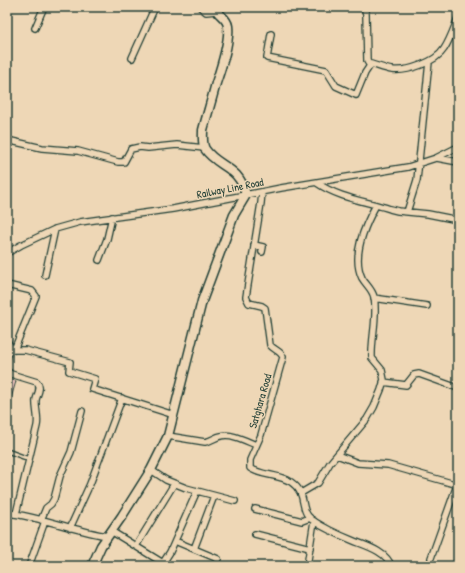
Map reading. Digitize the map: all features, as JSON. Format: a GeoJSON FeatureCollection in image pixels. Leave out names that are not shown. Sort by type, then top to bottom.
{"type":"FeatureCollection","features":[{"type":"Feature","properties":{"kind":"street"},"geometry":{"type":"LineString","coordinates":[[35,28],[44,7]]}},
{"type":"Feature","properties":{"kind":"street"},"geometry":{"type":"LineString","coordinates":[[132,58],[155,7]]}},
{"type":"Feature","properties":{"kind":"street"},"geometry":{"type":"LineString","coordinates":[[200,7],[206,12],[215,9],[226,20],[228,26],[228,37],[224,56],[203,130],[204,148]]}},
{"type":"Feature","properties":{"kind":"street"},"geometry":{"type":"LineString","coordinates":[[364,7],[366,14],[367,61],[370,66]]}},
{"type":"Feature","properties":{"kind":"street"},"geometry":{"type":"LineString","coordinates":[[271,34],[267,58],[326,70],[336,86],[356,95],[365,73],[371,64],[392,70],[398,70],[429,62],[438,56],[444,50],[458,20]]}},
{"type":"Feature","properties":{"kind":"street"},"geometry":{"type":"LineString","coordinates":[[407,212],[417,180],[429,62]]}},
{"type":"Feature","properties":{"kind":"street"},"geometry":{"type":"LineString","coordinates":[[7,140],[42,148],[78,151],[118,162],[124,162],[131,149],[140,147],[148,148],[177,145],[204,148],[236,174],[244,187],[246,195],[234,215],[202,301],[168,436],[151,470],[109,534],[93,563],[103,566]]}},
{"type":"Feature","properties":{"kind":"street","name":"Railway Line Road"},"geometry":{"type":"LineString","coordinates":[[7,253],[55,229],[80,222],[173,209],[418,164],[436,158],[458,147]]}},
{"type":"Feature","properties":{"kind":"street"},"geometry":{"type":"LineString","coordinates":[[436,158],[458,162]]}},
{"type":"Feature","properties":{"kind":"street"},"geometry":{"type":"LineString","coordinates":[[317,183],[327,190],[339,195],[398,212],[428,214],[458,220]]}},
{"type":"Feature","properties":{"kind":"street","name":"Satghara Road"},"geometry":{"type":"LineString","coordinates":[[262,192],[246,297],[249,303],[265,308],[270,345],[273,349],[281,353],[283,357],[261,435],[250,460],[250,466],[251,469],[290,482],[301,493]]}},
{"type":"Feature","properties":{"kind":"street"},"geometry":{"type":"LineString","coordinates":[[376,205],[362,235],[359,268],[363,279],[370,288],[374,298],[375,314],[372,358],[382,370],[382,390],[367,418],[327,466],[318,483],[301,493],[306,510],[312,520],[341,536],[384,555],[389,560],[391,566]]}},
{"type":"Feature","properties":{"kind":"street"},"geometry":{"type":"LineString","coordinates":[[99,260],[107,239],[112,217]]}},
{"type":"Feature","properties":{"kind":"street"},"geometry":{"type":"LineString","coordinates":[[45,275],[55,229]]}},
{"type":"Feature","properties":{"kind":"street"},"geometry":{"type":"LineString","coordinates":[[254,245],[263,247],[262,252]]}},
{"type":"Feature","properties":{"kind":"street"},"geometry":{"type":"LineString","coordinates":[[7,285],[32,291],[36,296],[12,350],[7,357]]}},
{"type":"Feature","properties":{"kind":"street"},"geometry":{"type":"LineString","coordinates":[[374,298],[427,306]]}},
{"type":"Feature","properties":{"kind":"street"},"geometry":{"type":"LineString","coordinates":[[7,341],[12,350]]}},
{"type":"Feature","properties":{"kind":"street"},"geometry":{"type":"LineString","coordinates":[[12,350],[25,350],[70,362],[68,370],[95,379],[92,389],[174,415]]}},
{"type":"Feature","properties":{"kind":"street"},"geometry":{"type":"LineString","coordinates":[[7,371],[11,374],[37,382],[39,384],[36,402],[38,419],[16,514]]}},
{"type":"Feature","properties":{"kind":"street"},"geometry":{"type":"LineString","coordinates":[[383,382],[406,385],[414,375],[419,374],[458,388]]}},
{"type":"Feature","properties":{"kind":"street"},"geometry":{"type":"LineString","coordinates":[[70,528],[90,484],[122,398]]}},
{"type":"Feature","properties":{"kind":"street"},"geometry":{"type":"LineString","coordinates":[[29,566],[46,508],[54,499],[60,476],[71,452],[82,411]]}},
{"type":"Feature","properties":{"kind":"street"},"geometry":{"type":"LineString","coordinates":[[168,436],[205,442],[209,442],[220,436],[234,436],[256,445]]}},
{"type":"Feature","properties":{"kind":"street"},"geometry":{"type":"LineString","coordinates":[[337,455],[362,464],[376,463],[388,465],[458,485],[431,558]]}},
{"type":"Feature","properties":{"kind":"street"},"geometry":{"type":"LineString","coordinates":[[151,470],[174,484],[235,501]]}},
{"type":"Feature","properties":{"kind":"street"},"geometry":{"type":"LineString","coordinates":[[136,546],[174,484]]}},
{"type":"Feature","properties":{"kind":"street"},"geometry":{"type":"LineString","coordinates":[[7,513],[43,520],[70,528],[109,534],[136,546],[162,565],[196,491]]}},
{"type":"Feature","properties":{"kind":"street"},"geometry":{"type":"LineString","coordinates":[[194,549],[214,496]]}},
{"type":"Feature","properties":{"kind":"street"},"geometry":{"type":"LineString","coordinates":[[255,509],[302,521],[312,520]]}},
{"type":"Feature","properties":{"kind":"street"},"geometry":{"type":"LineString","coordinates":[[307,566],[312,520]]}},
{"type":"Feature","properties":{"kind":"street"},"geometry":{"type":"LineString","coordinates":[[255,534],[310,548]]}},
{"type":"Feature","properties":{"kind":"street"},"geometry":{"type":"LineString","coordinates":[[174,541],[218,559]]}},
{"type":"Feature","properties":{"kind":"lane"},"geometry":{"type":"LineString","coordinates":[[7,451],[29,459]]}},
{"type":"Feature","properties":{"kind":"building"},"geometry":{"type":"Polygon","coordinates":[[[7,379],[16,381],[8,409],[7,408],[7,379]]]}}]}
